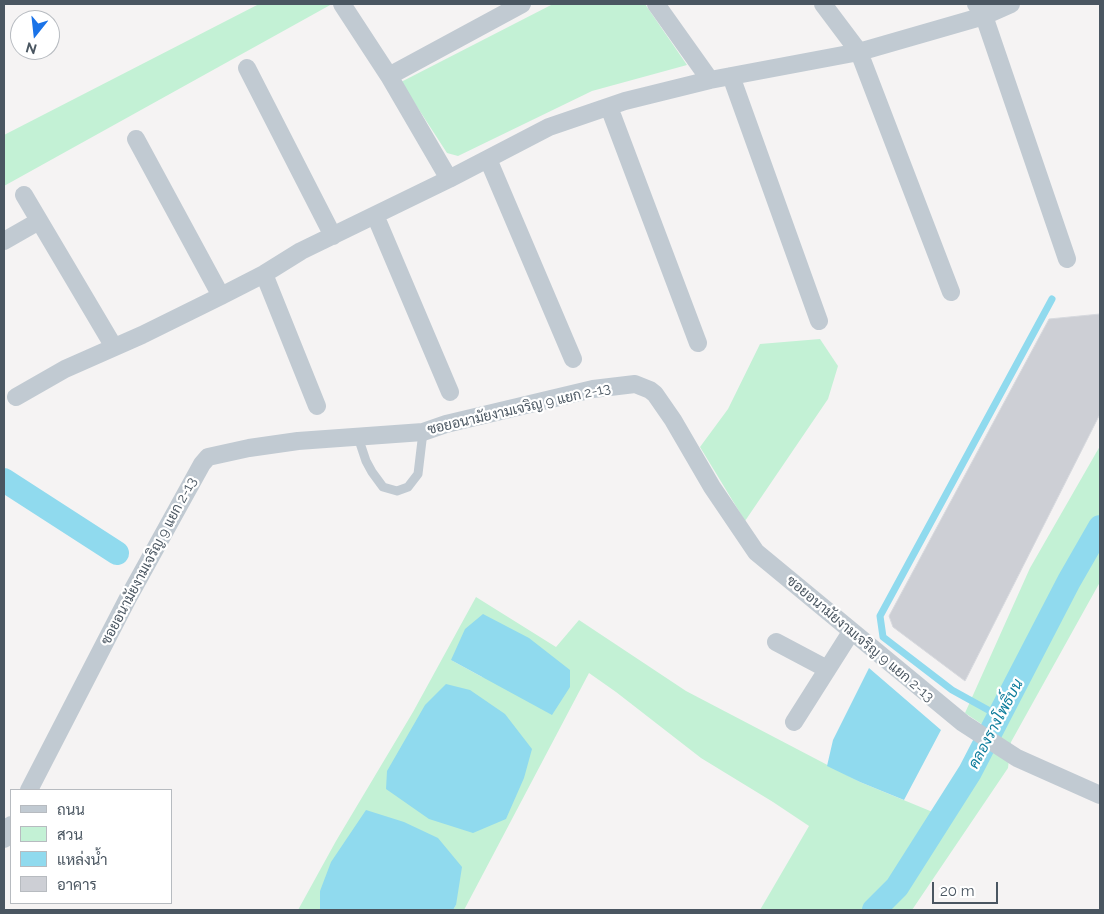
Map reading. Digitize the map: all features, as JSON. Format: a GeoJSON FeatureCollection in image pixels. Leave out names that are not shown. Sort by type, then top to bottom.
{"type":"FeatureCollection","features":[{"type":"Feature","properties":{"kind":"street"},"geometry":{"type":"LineString","coordinates":[[342,4],[389,76],[449,179]]}},
{"type":"Feature","properties":{"kind":"street"},"geometry":{"type":"LineString","coordinates":[[656,4],[710,80]]}},
{"type":"Feature","properties":{"kind":"street"},"geometry":{"type":"LineString","coordinates":[[823,4],[859,52],[951,292]]}},
{"type":"Feature","properties":{"kind":"street"},"geometry":{"type":"LineString","coordinates":[[16,398],[65,369],[221,296],[301,252],[488,160],[549,127],[625,101],[710,80],[859,52],[980,10],[1012,4]]}},
{"type":"Feature","properties":{"kind":"street"},"geometry":{"type":"LineString","coordinates":[[389,76],[513,6]]}},
{"type":"Feature","properties":{"kind":"street"},"geometry":{"type":"LineString","coordinates":[[980,10],[1067,259]]}},
{"type":"Feature","properties":{"kind":"street"},"geometry":{"type":"LineString","coordinates":[[247,68],[333,236]]}},
{"type":"Feature","properties":{"kind":"street"},"geometry":{"type":"LineString","coordinates":[[731,76],[819,322]]}},
{"type":"Feature","properties":{"kind":"street"},"geometry":{"type":"LineString","coordinates":[[609,107],[698,343]]}},
{"type":"Feature","properties":{"kind":"street"},"geometry":{"type":"LineString","coordinates":[[136,139],[221,296]]}},
{"type":"Feature","properties":{"kind":"street"},"geometry":{"type":"LineString","coordinates":[[488,160],[573,359]]}},
{"type":"Feature","properties":{"kind":"street"},"geometry":{"type":"LineString","coordinates":[[24,196],[114,347]]}},
{"type":"Feature","properties":{"kind":"street"},"geometry":{"type":"LineString","coordinates":[[376,215],[450,392]]}},
{"type":"Feature","properties":{"kind":"street"},"geometry":{"type":"LineString","coordinates":[[4,241],[39,220]]}},
{"type":"Feature","properties":{"kind":"street"},"geometry":{"type":"LineString","coordinates":[[264,274],[317,406]]}},
{"type":"Feature","properties":{"kind":"street","name":"ซอยอนามัยงามเจริญ 9 แยก 2-13"},"geometry":{"type":"LineString","coordinates":[[30,789],[128,598],[202,464],[208,457],[248,448],[298,441],[423,432],[446,424],[593,389],[634,384],[650,390],[673,420],[712,487],[756,552],[963,723],[1018,758],[1100,795]]}},
{"type":"Feature","properties":{"kind":"street"},"geometry":{"type":"LineString","coordinates":[[794,722],[851,632]]}},
{"type":"Feature","properties":{"kind":"street"},"geometry":{"type":"LineString","coordinates":[[776,642],[827,669]]}},
{"type":"Feature","properties":{"kind":"street"},"geometry":{"type":"LineString","coordinates":[[4,839],[10,827]]}},
{"type":"Feature","properties":{"kind":"lane"},"geometry":{"type":"LineString","coordinates":[[358,436],[372,472],[383,487],[397,491],[408,487],[418,474],[423,432]]}},
{"type":"Feature","properties":{"kind":"green space"},"geometry":{"type":"Polygon","coordinates":[[[259,4],[332,4],[4,186],[4,135],[259,4]]]}},
{"type":"Feature","properties":{"kind":"green space"},"geometry":{"type":"Polygon","coordinates":[[[553,4],[645,4],[687,65],[592,91],[458,156],[447,153],[401,82],[553,4]]]}},
{"type":"Feature","properties":{"kind":"green space"},"geometry":{"type":"Polygon","coordinates":[[[820,339],[838,366],[828,399],[745,521],[700,447],[728,409],[760,344],[820,339]]]}},
{"type":"Feature","properties":{"kind":"green space"},"geometry":{"type":"Polygon","coordinates":[[[1100,446],[1100,582],[1011,742],[1008,768],[912,910],[760,910],[809,826],[701,758],[589,673],[464,910],[453,910],[456,905],[320,891],[320,910],[298,910],[336,841],[413,712],[476,597],[556,647],[579,620],[686,691],[860,782],[935,813],[983,725],[965,713],[1030,568],[1100,446]],[[451,660],[482,677],[570,687],[451,660]]]}},
{"type":"Feature","properties":{"kind":"water"},"geometry":{"type":"Polygon","coordinates":[[[483,614],[529,638],[570,670],[570,687],[552,715],[451,660],[465,629],[483,614]]]}},
{"type":"Feature","properties":{"kind":"water"},"geometry":{"type":"Polygon","coordinates":[[[869,668],[941,730],[904,800],[827,766],[833,740],[869,668]]]}},
{"type":"Feature","properties":{"kind":"water"},"geometry":{"type":"Polygon","coordinates":[[[446,684],[470,690],[505,714],[532,749],[524,778],[506,819],[473,833],[429,819],[386,789],[387,771],[425,705],[446,684]]]}},
{"type":"Feature","properties":{"kind":"water"},"geometry":{"type":"Polygon","coordinates":[[[366,810],[404,822],[438,838],[462,867],[456,905],[453,910],[320,910],[320,891],[331,862],[366,810]]]}},
{"type":"Feature","properties":{"kind":"building"},"geometry":{"type":"Polygon","coordinates":[[[1100,314],[1100,414],[965,681],[893,627],[889,616],[1049,319],[1100,314]]]}},
{"type":"Feature","properties":{"kind":"waterway"},"geometry":{"type":"LineString","coordinates":[[999,716],[952,690],[883,637],[880,616],[1052,299]]}},
{"type":"Feature","properties":{"kind":"waterway"},"geometry":{"type":"LineString","coordinates":[[4,480],[117,553]]}},
{"type":"Feature","properties":{"kind":"waterway","name":"คลองรางโพธิ์บน"},"geometry":{"type":"LineString","coordinates":[[874,910],[897,887],[970,772],[1069,581],[1100,527]]}}]}
